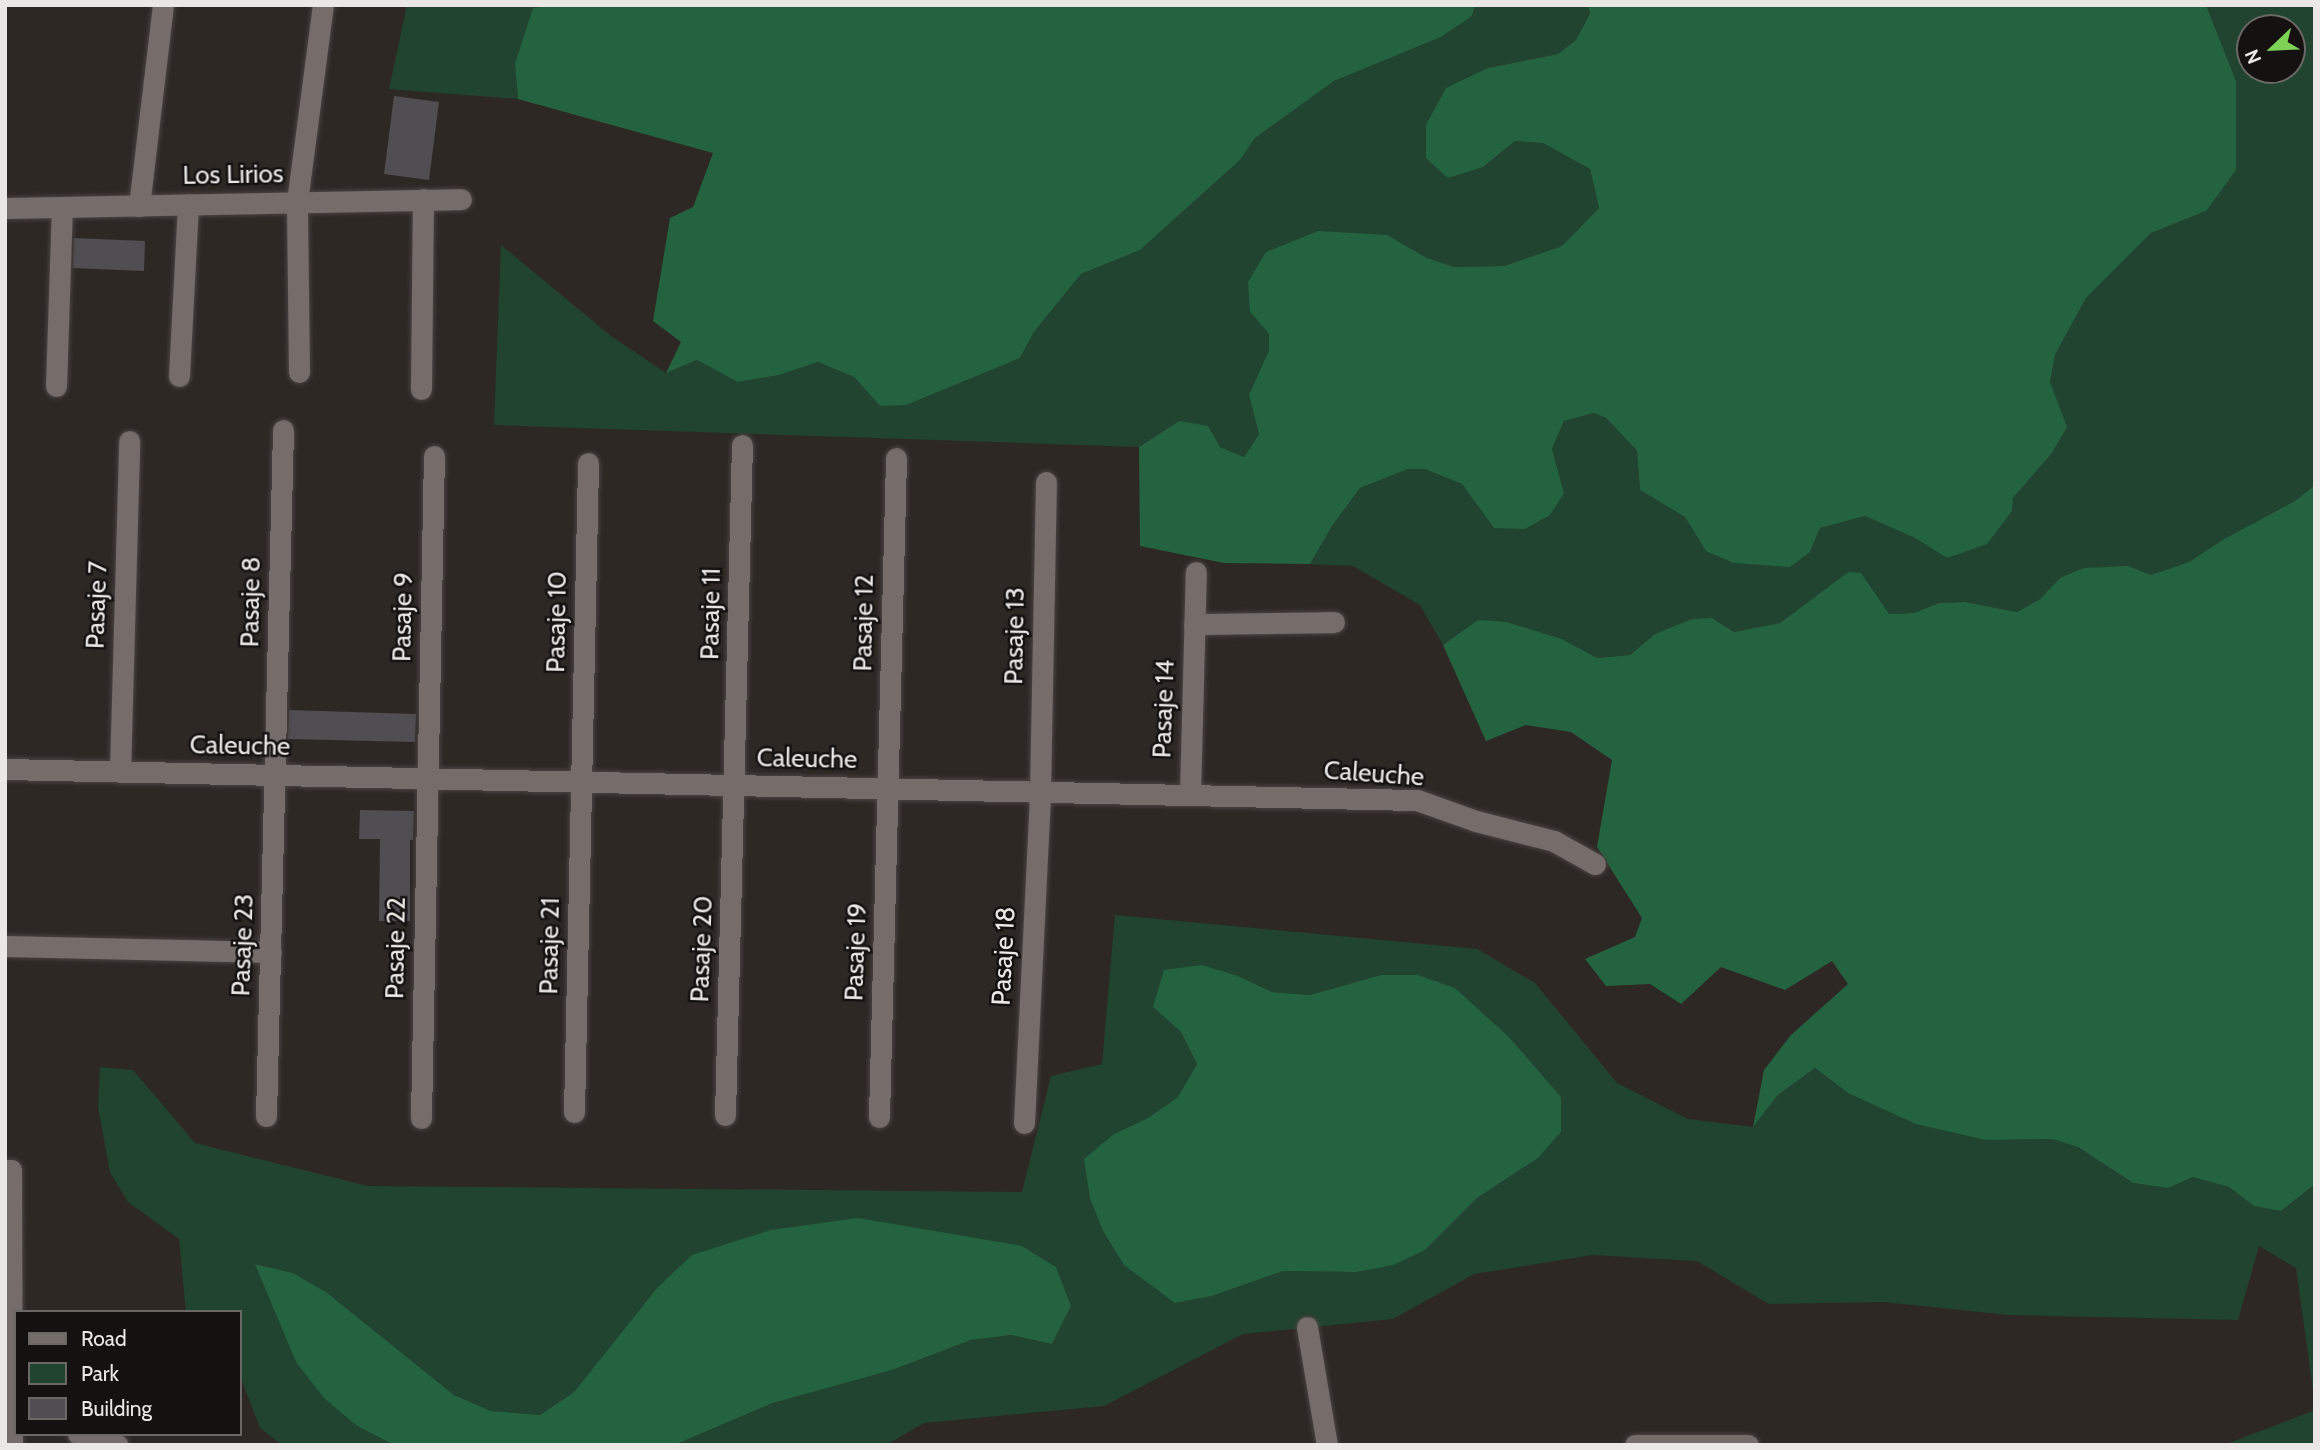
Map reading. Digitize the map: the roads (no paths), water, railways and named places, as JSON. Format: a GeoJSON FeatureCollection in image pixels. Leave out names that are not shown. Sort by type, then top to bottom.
{"type":"FeatureCollection","features":[{"type":"Feature","properties":{"kind":"street"},"geometry":{"type":"LineString","coordinates":[[139,206],[163,5]]}},
{"type":"Feature","properties":{"kind":"street"},"geometry":{"type":"LineString","coordinates":[[299,372],[297,202],[323,5]]}},
{"type":"Feature","properties":{"kind":"street","name":"Los Lirios"},"geometry":{"type":"LineString","coordinates":[[5,208],[461,199]]}},
{"type":"Feature","properties":{"kind":"street"},"geometry":{"type":"LineString","coordinates":[[421,389],[424,200]]}},
{"type":"Feature","properties":{"kind":"street"},"geometry":{"type":"LineString","coordinates":[[179,376],[188,204]]}},
{"type":"Feature","properties":{"kind":"street"},"geometry":{"type":"LineString","coordinates":[[56,386],[62,207]]}},
{"type":"Feature","properties":{"kind":"street","name":"Pasaje 8"},"geometry":{"type":"LineString","coordinates":[[276,775],[283,430]]}},
{"type":"Feature","properties":{"kind":"street","name":"Pasaje 7"},"geometry":{"type":"LineString","coordinates":[[120,772],[129,441]]}},
{"type":"Feature","properties":{"kind":"street","name":"Pasaje 11"},"geometry":{"type":"LineString","coordinates":[[735,785],[742,445]]}},
{"type":"Feature","properties":{"kind":"street","name":"Pasaje 9"},"geometry":{"type":"LineString","coordinates":[[428,779],[434,456]]}},
{"type":"Feature","properties":{"kind":"street","name":"Pasaje 12"},"geometry":{"type":"LineString","coordinates":[[889,789],[896,458]]}},
{"type":"Feature","properties":{"kind":"street","name":"Pasaje 10"},"geometry":{"type":"LineString","coordinates":[[583,782],[588,463]]}},
{"type":"Feature","properties":{"kind":"street","name":"Pasaje 13"},"geometry":{"type":"LineString","coordinates":[[1040,792],[1046,482]]}},
{"type":"Feature","properties":{"kind":"street","name":"Pasaje 14"},"geometry":{"type":"LineString","coordinates":[[1190,795],[1196,572]]}},
{"type":"Feature","properties":{"kind":"street","name":"Pasaje 14"},"geometry":{"type":"LineString","coordinates":[[1195,624],[1334,622]]}},
{"type":"Feature","properties":{"kind":"street","name":"Caleuche"},"geometry":{"type":"LineString","coordinates":[[5,769],[1417,800],[1476,821],[1554,841],[1595,864]]}},
{"type":"Feature","properties":{"kind":"street","name":"Pasaje 23"},"geometry":{"type":"LineString","coordinates":[[266,1116],[276,775]]}},
{"type":"Feature","properties":{"kind":"street","name":"Pasaje 22"},"geometry":{"type":"LineString","coordinates":[[421,1118],[428,779]]}},
{"type":"Feature","properties":{"kind":"street","name":"Pasaje 21"},"geometry":{"type":"LineString","coordinates":[[574,1112],[583,782]]}},
{"type":"Feature","properties":{"kind":"street","name":"Pasaje 20"},"geometry":{"type":"LineString","coordinates":[[725,1115],[735,785]]}},
{"type":"Feature","properties":{"kind":"street","name":"Pasaje 19"},"geometry":{"type":"LineString","coordinates":[[879,1117],[889,789]]}},
{"type":"Feature","properties":{"kind":"street","name":"Pasaje 18"},"geometry":{"type":"LineString","coordinates":[[1024,1123],[1040,792]]}},
{"type":"Feature","properties":{"kind":"street"},"geometry":{"type":"LineString","coordinates":[[5,946],[271,951]]}},
{"type":"Feature","properties":{"kind":"street"},"geometry":{"type":"LineString","coordinates":[[8,1170],[12,1445]]}},
{"type":"Feature","properties":{"kind":"street"},"geometry":{"type":"LineString","coordinates":[[1307,1327],[1326,1445]]}},
{"type":"Feature","properties":{"kind":"street"},"geometry":{"type":"LineString","coordinates":[[85,1436],[118,1445]]}},
{"type":"Feature","properties":{"kind":"street"},"geometry":{"type":"LineString","coordinates":[[1635,1445],[1748,1445]]}}]}
